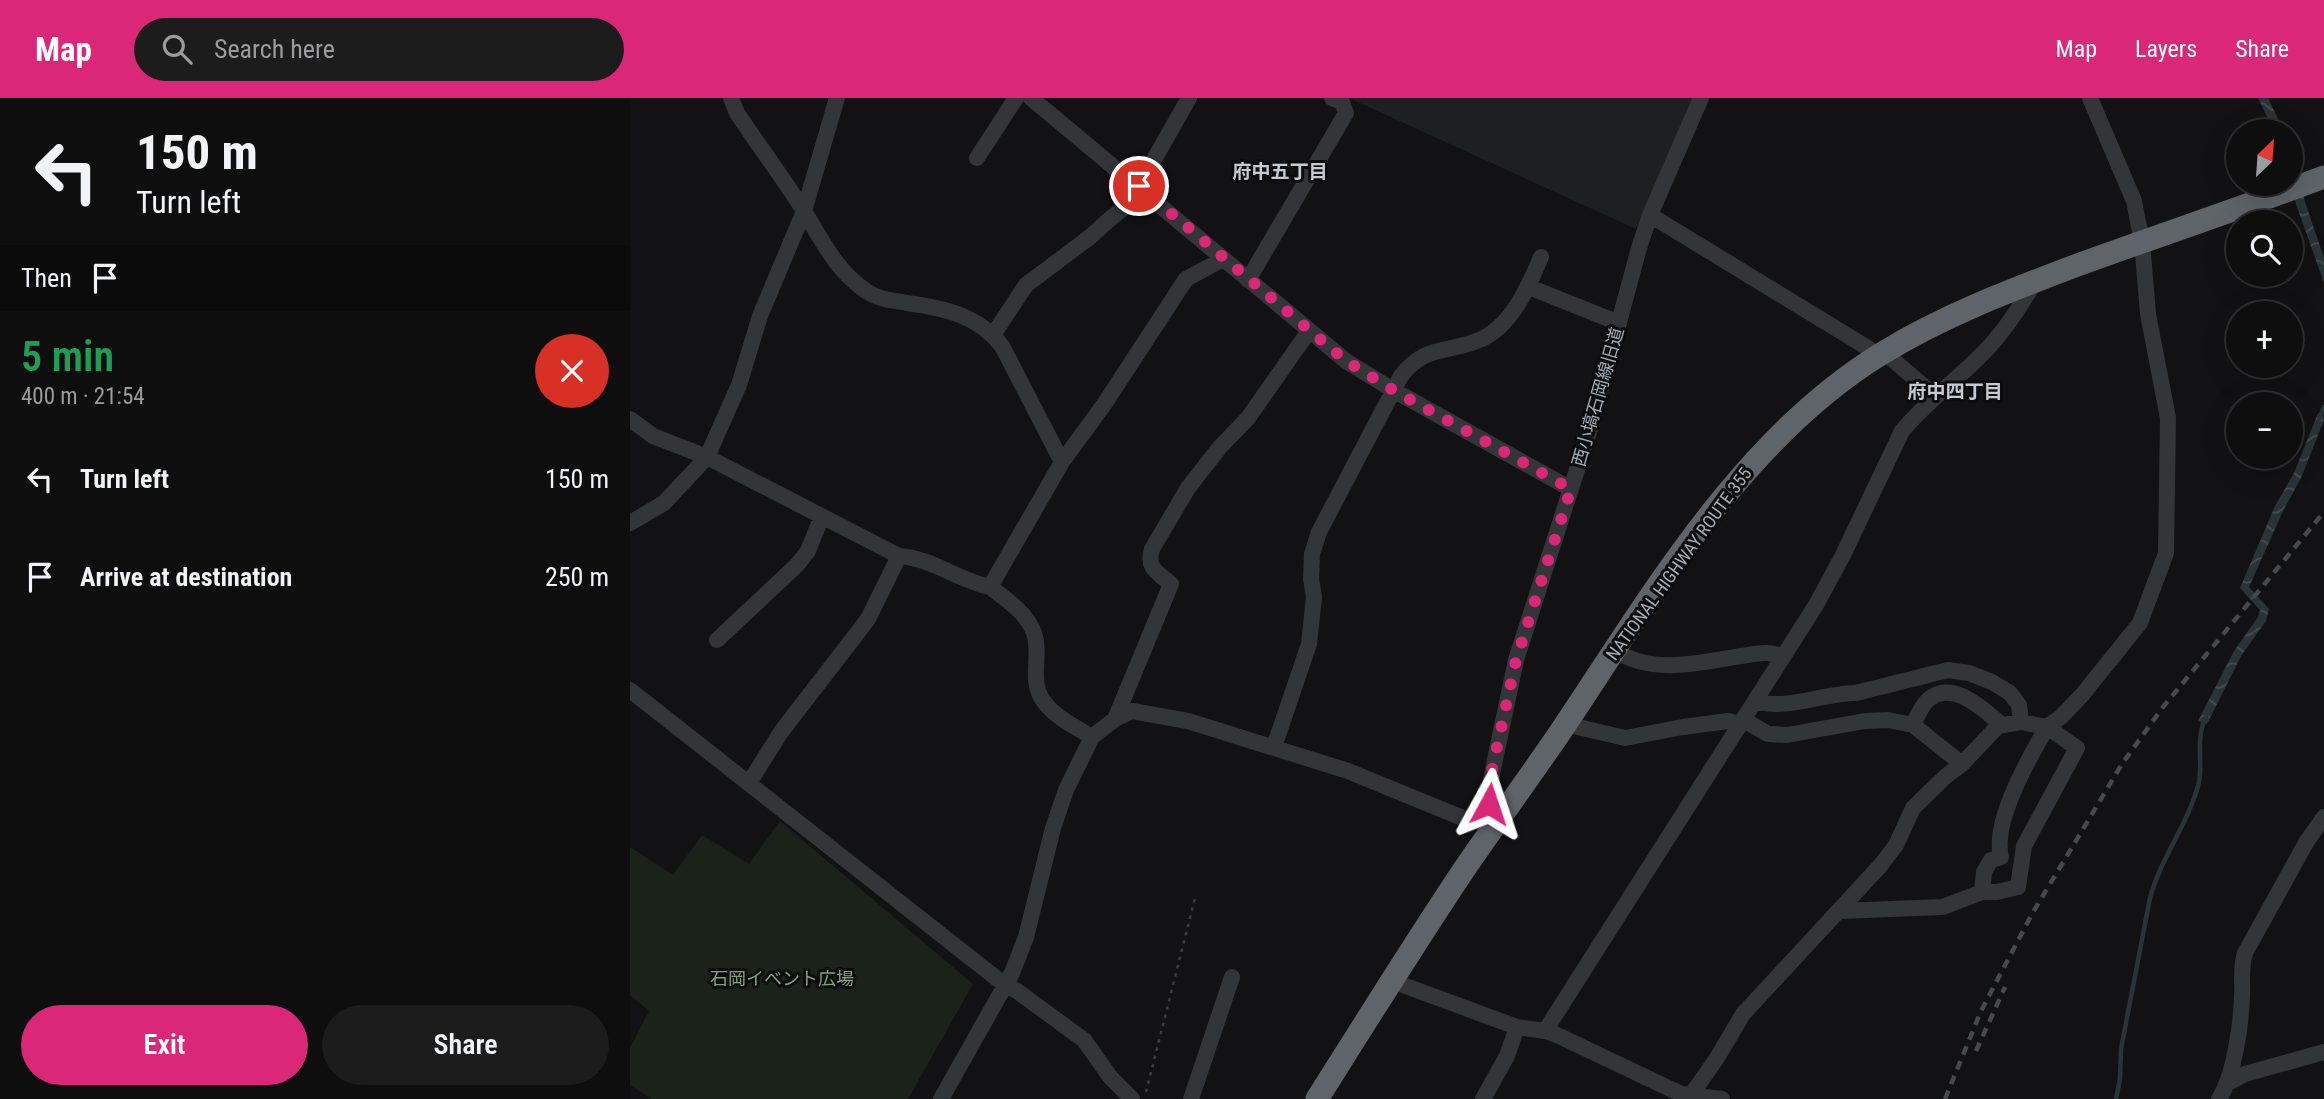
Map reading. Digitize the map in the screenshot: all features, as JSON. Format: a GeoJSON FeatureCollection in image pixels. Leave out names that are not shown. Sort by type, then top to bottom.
{"type":"FeatureCollection","features":[{"type":"Feature","properties":{"kind":"highway","name":"NATIONAL HIGHWAY ROUTE 355"},"geometry":{"type":"LineString","coordinates":[[1317,1099],[1465,869],[1704,523],[1765,449],[1804,412],[1881,354],[1946,319],[2035,281],[2309,183]]}},
{"type":"Feature","properties":{"kind":"street"},"geometry":{"type":"LineString","coordinates":[[731,98],[737,113],[804,211],[831,258],[844,273],[868,292],[882,299],[959,313],[993,335],[1002,346],[1062,462]]}},
{"type":"Feature","properties":{"kind":"street"},"geometry":{"type":"LineString","coordinates":[[630,523],[664,503],[707,457],[739,385],[760,316],[804,211],[837,98]]}},
{"type":"Feature","properties":{"kind":"street"},"geometry":{"type":"LineString","coordinates":[[977,158],[1016,98]]}},
{"type":"Feature","properties":{"kind":"street"},"geometry":{"type":"LineString","coordinates":[[1031,98],[1346,361],[1571,489]]}},
{"type":"Feature","properties":{"kind":"street"},"geometry":{"type":"LineString","coordinates":[[1248,280],[1346,113],[1342,102],[1332,98]]}},
{"type":"Feature","properties":{"kind":"street","name":"西小塙石岡線旧道"},"geometry":{"type":"LineString","coordinates":[[1498,822],[1489,804],[1490,779],[1516,660],[1571,489],[1639,248],[1650,215],[1701,98]]}},
{"type":"Feature","properties":{"kind":"street"},"geometry":{"type":"LineString","coordinates":[[1982,892],[1984,872],[1991,860],[2001,857],[1998,847],[2001,830],[2023,769],[2047,727],[2082,695],[2140,623],[2166,553],[2168,418],[2148,314],[2142,242],[2134,201],[2090,98]]}},
{"type":"Feature","properties":{"kind":"street"},"geometry":{"type":"LineString","coordinates":[[993,335],[1026,285],[1090,237],[1142,189],[1184,100]]}},
{"type":"Feature","properties":{"kind":"street"},"geometry":{"type":"LineString","coordinates":[[1650,215],[1881,354],[1935,396]]}},
{"type":"Feature","properties":{"kind":"street"},"geometry":{"type":"LineString","coordinates":[[1274,747],[1309,645],[1313,609],[1312,554],[1319,532],[1393,390],[1401,376],[1416,360],[1429,353],[1476,341],[1491,333],[1507,317],[1529,287],[1541,257]]}},
{"type":"Feature","properties":{"kind":"street"},"geometry":{"type":"LineString","coordinates":[[990,587],[1062,462],[1105,403],[1186,279],[1223,259]]}},
{"type":"Feature","properties":{"kind":"street"},"geometry":{"type":"LineString","coordinates":[[1545,1031],[1783,657],[1843,555],[1902,431],[1989,346],[2035,281]]}},
{"type":"Feature","properties":{"kind":"street"},"geometry":{"type":"LineString","coordinates":[[1529,287],[1619,323]]}},
{"type":"Feature","properties":{"kind":"street"},"geometry":{"type":"LineString","coordinates":[[1115,719],[1171,584],[1153,569],[1149,559],[1152,549],[1188,488],[1220,447],[1248,418],[1309,331]]}},
{"type":"Feature","properties":{"kind":"street"},"geometry":{"type":"LineString","coordinates":[[630,419],[653,436],[707,457],[899,556],[918,558],[968,581],[990,587],[1013,604],[1035,635],[1037,687],[1044,702],[1063,720],[1093,737]]}},
{"type":"Feature","properties":{"kind":"street"},"geometry":{"type":"LineString","coordinates":[[717,640],[797,565],[808,551],[822,516]]}},
{"type":"Feature","properties":{"kind":"street"},"geometry":{"type":"LineString","coordinates":[[749,783],[781,732],[868,619],[899,556]]}},
{"type":"Feature","properties":{"kind":"street"},"geometry":{"type":"LineString","coordinates":[[1615,651],[1638,662],[1668,667],[1766,652],[1783,657]]}},
{"type":"Feature","properties":{"kind":"street"},"geometry":{"type":"LineString","coordinates":[[1756,701],[1769,706],[1841,693],[1856,693],[1948,670],[1969,673],[2010,693],[2019,705],[2021,722]]}},
{"type":"Feature","properties":{"kind":"street"},"geometry":{"type":"LineString","coordinates":[[630,690],[1005,985],[1017,990],[1084,1040],[1111,1078],[1132,1099]]}},
{"type":"Feature","properties":{"kind":"street"},"geometry":{"type":"LineString","coordinates":[[1913,724],[1925,703],[1946,692],[1972,700],[2002,725]]}},
{"type":"Feature","properties":{"kind":"street"},"geometry":{"type":"LineString","coordinates":[[941,1099],[1012,973],[1026,937],[1053,828],[1066,790],[1093,737],[1115,719],[1132,711],[1188,721],[1348,771],[1470,821],[1498,822]]}},
{"type":"Feature","properties":{"kind":"street"},"geometry":{"type":"LineString","coordinates":[[1578,727],[1625,738],[1728,721],[1742,722],[1768,734],[1787,735],[1865,721],[1888,720],[1913,724],[1962,764]]}},
{"type":"Feature","properties":{"kind":"street"},"geometry":{"type":"LineString","coordinates":[[1683,1096],[1717,1058],[1744,1014],[1880,866],[1896,845],[1913,808],[1962,764],[1997,726],[2021,722],[2047,727],[2077,748],[2024,846],[2018,887],[1982,892],[1944,907],[1840,911]]}},
{"type":"Feature","properties":{"kind":"street"},"geometry":{"type":"LineString","coordinates":[[2222,1091],[2234,1056],[2242,997],[2241,967],[2245,953],[2307,841],[2324,817]]}},
{"type":"Feature","properties":{"kind":"street"},"geometry":{"type":"LineString","coordinates":[[1191,1099],[1233,977]]}},
{"type":"Feature","properties":{"kind":"street"},"geometry":{"type":"LineString","coordinates":[[1392,981],[1517,1027],[1545,1031],[1683,1096],[1722,1099]]}},
{"type":"Feature","properties":{"kind":"street"},"geometry":{"type":"LineString","coordinates":[[1483,1099],[1507,1056],[1517,1027]]}},
{"type":"Feature","properties":{"kind":"street"},"geometry":{"type":"LineString","coordinates":[[2222,1091],[2245,1074],[2324,1052]]}},
{"type":"Feature","properties":{"kind":"path"},"geometry":{"type":"LineString","coordinates":[[1144,1099],[1195,898]]}},
{"type":"Feature","properties":{"kind":"shaded area"},"geometry":{"type":"Polygon","coordinates":[[[1349,98],[1693,98],[1636,229],[1349,98]]]}},
{"type":"Feature","properties":{"kind":"green space","name":"石岡イベント広場"},"geometry":{"type":"Polygon","coordinates":[[[780,821],[973,984],[908,1099],[652,1099],[630,1085],[630,1048],[649,1011],[630,995],[630,847],[673,875],[702,835],[749,864],[780,821]]]}},
{"type":"Feature","properties":{"kind":"water"},"geometry":{"type":"Polygon","coordinates":[[[2258,98],[2268,98],[2278,119],[2268,119],[2258,98]]]}},
{"type":"Feature","properties":{"kind":"water"},"geometry":{"type":"Polygon","coordinates":[[[2303,194],[2324,258],[2324,283],[2303,224],[2303,210],[2298,210],[2294,196],[2303,194]]]}},
{"type":"Feature","properties":{"kind":"water"},"geometry":{"type":"Polygon","coordinates":[[[2318,413],[2324,420],[2301,478],[2249,587],[2269,609],[2266,621],[2241,656],[2207,724],[2198,721],[2234,651],[2258,617],[2260,610],[2240,588],[2275,506],[2296,469],[2303,469],[2303,450],[2318,413]]]}},
{"type":"Feature","properties":{"kind":"waterway"},"geometry":{"type":"LineString","coordinates":[[2319,420],[2324,407]]}},
{"type":"Feature","properties":{"kind":"waterway"},"geometry":{"type":"LineString","coordinates":[[2116,1099],[2121,1049],[2150,898],[2199,782],[2200,741],[2206,717]]}},
{"type":"Feature","properties":{"kind":"railway"},"geometry":{"type":"LineString","coordinates":[[1945,1099],[1981,1011],[2032,914],[2122,764],[2163,707],[2324,512]]}},
{"type":"Feature","properties":{"kind":"railway"},"geometry":{"type":"LineString","coordinates":[[1976,1051],[2005,987]]}},
{"type":"Feature","properties":{"kind":"district","name":"府中五丁目"},"geometry":{"type":"Point","coordinates":[1280,171]}},
{"type":"Feature","properties":{"kind":"district","name":"府中四丁目"},"geometry":{"type":"Point","coordinates":[1955,391]}},
{"type":"Feature","properties":{"kind":"route"},"geometry":{"type":"LineString","coordinates":[[1139,186],[1346,361],[1571,489],[1516,660],[1490,779],[1489,804]]}}]}
